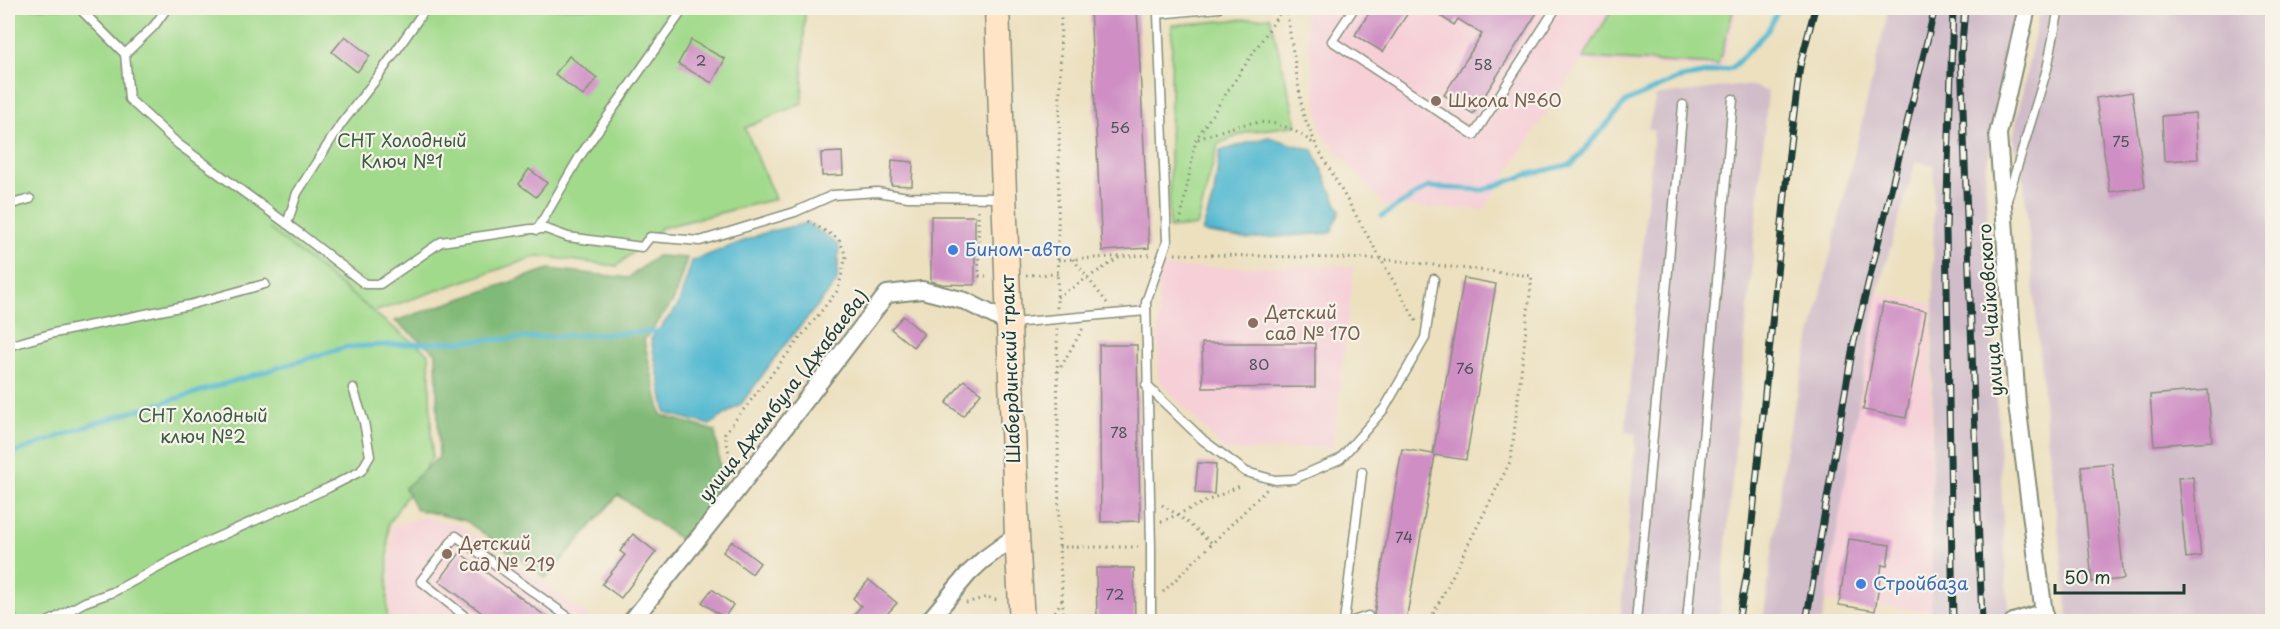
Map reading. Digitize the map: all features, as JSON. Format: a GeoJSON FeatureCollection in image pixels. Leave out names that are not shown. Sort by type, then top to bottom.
{"type":"FeatureCollection","features":[{"type":"Feature","properties":{"kind":"main road","name":"Шабердинский тракт"},"geometry":{"type":"LineString","coordinates":[[998,8],[1022,621]]}},
{"type":"Feature","properties":{"kind":"street","name":"улица Чайковского"},"geometry":{"type":"LineString","coordinates":[[2013,621],[2044,616],[2017,404],[1998,134],[2027,8]]}},
{"type":"Feature","properties":{"kind":"street","name":"улица Джамбула (Джабаева)"},"geometry":{"type":"LineString","coordinates":[[632,621],[736,491],[887,294],[922,290],[965,302],[1009,323]]}},
{"type":"Feature","properties":{"kind":"street"},"geometry":{"type":"LineString","coordinates":[[928,621],[968,574],[1017,535]]}},
{"type":"Feature","properties":{"kind":"lane"},"geometry":{"type":"LineString","coordinates":[[80,8],[125,54],[129,99],[178,144],[365,284],[380,284],[441,242],[546,229],[568,237],[642,247],[650,237],[700,242],[795,212],[833,195],[877,192],[908,197],[1005,198]]}},
{"type":"Feature","properties":{"kind":"lane"},"geometry":{"type":"LineString","coordinates":[[125,54],[154,26],[167,8]]}},
{"type":"Feature","properties":{"kind":"lane"},"geometry":{"type":"LineString","coordinates":[[287,224],[297,193],[341,124],[377,78],[426,8]]}},
{"type":"Feature","properties":{"kind":"lane"},"geometry":{"type":"LineString","coordinates":[[537,230],[580,156],[684,8]]}},
{"type":"Feature","properties":{"kind":"lane"},"geometry":{"type":"LineString","coordinates":[[1151,621],[1152,547],[1146,385],[1146,302],[1167,242],[1158,14],[1218,8]]}},
{"type":"Feature","properties":{"kind":"lane"},"geometry":{"type":"LineString","coordinates":[[1354,8],[1332,41],[1474,135],[1556,8]]}},
{"type":"Feature","properties":{"kind":"lane"},"geometry":{"type":"LineString","coordinates":[[2003,212],[2047,69],[2059,8]]}},
{"type":"Feature","properties":{"kind":"lane"},"geometry":{"type":"LineString","coordinates":[[1687,621],[1733,99]]}},
{"type":"Feature","properties":{"kind":"lane"},"geometry":{"type":"LineString","coordinates":[[1636,621],[1683,105]]}},
{"type":"Feature","properties":{"kind":"lane"},"geometry":{"type":"LineString","coordinates":[[8,205],[30,200]]}},
{"type":"Feature","properties":{"kind":"lane"},"geometry":{"type":"LineString","coordinates":[[1146,385],[1203,440],[1246,472],[1275,480],[1294,479],[1340,459],[1384,409],[1425,338],[1434,279]]}},
{"type":"Feature","properties":{"kind":"lane"},"geometry":{"type":"LineString","coordinates":[[8,346],[54,333],[189,305],[265,284]]}},
{"type":"Feature","properties":{"kind":"lane"},"geometry":{"type":"LineString","coordinates":[[1009,323],[1146,311]]}},
{"type":"Feature","properties":{"kind":"lane"},"geometry":{"type":"LineString","coordinates":[[48,621],[85,602],[113,592],[202,544],[361,471],[370,456],[364,422],[353,388]]}},
{"type":"Feature","properties":{"kind":"lane"},"geometry":{"type":"LineString","coordinates":[[1344,621],[1362,472]]}},
{"type":"Feature","properties":{"kind":"lane"},"geometry":{"type":"LineString","coordinates":[[472,621],[420,581],[456,536],[575,621]]}},
{"type":"Feature","properties":{"kind":"lane"},"geometry":{"type":"LineString","coordinates":[[8,604],[13,621]]}},
{"type":"Feature","properties":{"kind":"lane"},"geometry":{"type":"LineString","coordinates":[[1350,621],[1368,616],[1370,621]]}},
{"type":"Feature","properties":{"kind":"path"},"geometry":{"type":"LineString","coordinates":[[1167,242],[1180,223],[1197,140],[1284,8]]}},
{"type":"Feature","properties":{"kind":"path"},"geometry":{"type":"LineString","coordinates":[[1284,8],[1304,114],[1317,147],[1425,338]]}},
{"type":"Feature","properties":{"kind":"path"},"geometry":{"type":"LineString","coordinates":[[1197,140],[1248,123],[1269,122],[1298,131],[1317,147]]}},
{"type":"Feature","properties":{"kind":"path"},"geometry":{"type":"LineString","coordinates":[[736,491],[725,433],[838,290],[846,256],[838,239],[812,221],[804,220]]}},
{"type":"Feature","properties":{"kind":"path"},"geometry":{"type":"LineString","coordinates":[[1058,260],[1162,255]]}},
{"type":"Feature","properties":{"kind":"path"},"geometry":{"type":"LineString","coordinates":[[1057,297],[1120,257]]}},
{"type":"Feature","properties":{"kind":"path"},"geometry":{"type":"LineString","coordinates":[[1073,259],[1116,314]]}},
{"type":"Feature","properties":{"kind":"path"},"geometry":{"type":"LineString","coordinates":[[1058,373],[1090,316]]}},
{"type":"Feature","properties":{"kind":"path"},"geometry":{"type":"LineString","coordinates":[[1151,527],[1260,476]]}},
{"type":"Feature","properties":{"kind":"path"},"geometry":{"type":"LineString","coordinates":[[1151,604],[1275,480]]}},
{"type":"Feature","properties":{"kind":"path"},"geometry":{"type":"LineString","coordinates":[[1150,498],[1178,515],[1212,543]]}},
{"type":"Feature","properties":{"kind":"path"},"geometry":{"type":"LineString","coordinates":[[1059,547],[1152,547]]}},
{"type":"Feature","properties":{"kind":"path"},"geometry":{"type":"LineString","coordinates":[[959,609],[964,603],[987,597],[1004,603]]}},
{"type":"Feature","properties":{"kind":"path"},"geometry":{"type":"LineString","coordinates":[[1049,621],[1063,598]]}},
{"type":"Feature","properties":{"kind":"shaded area","name":"Школа №60"},"geometry":{"type":"Polygon","coordinates":[[[1304,8],[1738,8],[1721,69],[1580,62],[1483,210],[1385,206],[1321,133],[1304,8]]]}},
{"type":"Feature","properties":{"kind":"shaded area"},"geometry":{"type":"Polygon","coordinates":[[[1889,8],[2019,8],[1985,174],[2007,594],[2011,621],[1933,621],[1931,611],[1934,165],[1916,161],[1877,293],[1822,621],[1763,622],[1788,433],[1889,8]]]}},
{"type":"Feature","properties":{"kind":"shaded area"},"geometry":{"type":"Polygon","coordinates":[[[2040,8],[2272,8],[2272,621],[2069,621],[2046,426],[2024,181],[2013,137],[2040,8]]]}},
{"type":"Feature","properties":{"kind":"shaded area"},"geometry":{"type":"Polygon","coordinates":[[[1737,85],[1753,86],[1768,92],[1719,621],[1620,622],[1636,434],[1625,432],[1654,130],[1648,129],[1656,96],[1737,85]]]}},
{"type":"Feature","properties":{"kind":"shaded area","name":"Детский сад № 170"},"geometry":{"type":"Polygon","coordinates":[[[1354,266],[1333,447],[1225,451],[1158,379],[1159,268],[1354,266]]]}},
{"type":"Feature","properties":{"kind":"shaded area"},"geometry":{"type":"Polygon","coordinates":[[[1877,293],[1931,304],[1931,611],[1825,601],[1849,446],[1877,293]]]}},
{"type":"Feature","properties":{"kind":"shaded area","name":"Детский сад № 219"},"geometry":{"type":"Polygon","coordinates":[[[423,517],[460,525],[596,621],[389,622],[392,526],[423,517]]]}},
{"type":"Feature","properties":{"kind":"green space"},"geometry":{"type":"Polygon","coordinates":[[[8,8],[805,8],[802,103],[745,128],[775,199],[661,228],[617,266],[538,256],[374,312],[269,229],[382,319],[429,354],[432,458],[388,524],[387,621],[8,621],[8,8]]]}},
{"type":"Feature","properties":{"kind":"green space"},"geometry":{"type":"Polygon","coordinates":[[[1613,8],[1734,8],[1718,65],[1583,58],[1613,8]]]}},
{"type":"Feature","properties":{"kind":"green space"},"geometry":{"type":"Polygon","coordinates":[[[1270,17],[1297,125],[1247,132],[1218,144],[1197,226],[1169,228],[1172,25],[1270,17]]]}},
{"type":"Feature","properties":{"kind":"green space"},"geometry":{"type":"Polygon","coordinates":[[[657,256],[687,258],[673,302],[644,340],[661,415],[715,431],[724,496],[684,542],[618,495],[546,578],[466,521],[416,509],[405,488],[439,457],[436,353],[395,321],[549,269],[628,278],[657,256]]]}},
{"type":"Feature","properties":{"kind":"water"},"geometry":{"type":"Polygon","coordinates":[[[1268,137],[1313,150],[1340,211],[1331,233],[1247,239],[1202,232],[1214,194],[1220,151],[1268,137]]]}},
{"type":"Feature","properties":{"kind":"water"},"geometry":{"type":"Polygon","coordinates":[[[808,223],[839,245],[837,282],[783,347],[742,403],[710,425],[666,413],[651,339],[678,306],[692,261],[767,232],[808,223]]]}},
{"type":"Feature","properties":{"kind":"building"},"geometry":{"type":"Polygon","coordinates":[[[1090,8],[1137,8],[1149,248],[1102,251],[1090,8]]]}},
{"type":"Feature","properties":{"kind":"building"},"geometry":{"type":"Polygon","coordinates":[[[1372,8],[1411,8],[1383,52],[1355,35],[1372,8]]]}},
{"type":"Feature","properties":{"kind":"building"},"geometry":{"type":"Polygon","coordinates":[[[1428,8],[1540,8],[1473,114],[1444,95],[1482,34],[1458,19],[1454,25],[1428,8]]]}},
{"type":"Feature","properties":{"kind":"building"},"geometry":{"type":"Polygon","coordinates":[[[345,36],[370,56],[357,72],[332,52],[345,36]]]}},
{"type":"Feature","properties":{"kind":"building"},"geometry":{"type":"Polygon","coordinates":[[[691,40],[725,59],[712,83],[678,64],[691,40]]]}},
{"type":"Feature","properties":{"kind":"building"},"geometry":{"type":"Polygon","coordinates":[[[569,56],[597,78],[583,96],[555,74],[569,56]]]}},
{"type":"Feature","properties":{"kind":"building"},"geometry":{"type":"Polygon","coordinates":[[[2132,92],[2145,187],[2110,192],[2096,98],[2132,92]]]}},
{"type":"Feature","properties":{"kind":"building"},"geometry":{"type":"Polygon","coordinates":[[[2195,113],[2198,159],[2164,161],[2162,116],[2195,113]]]}},
{"type":"Feature","properties":{"kind":"building"},"geometry":{"type":"Polygon","coordinates":[[[842,152],[843,175],[822,176],[821,153],[842,152]]]}},
{"type":"Feature","properties":{"kind":"building"},"geometry":{"type":"Polygon","coordinates":[[[892,160],[913,162],[912,186],[891,185],[892,160]]]}},
{"type":"Feature","properties":{"kind":"building"},"geometry":{"type":"Polygon","coordinates":[[[529,169],[547,183],[536,197],[519,184],[529,169]]]}},
{"type":"Feature","properties":{"kind":"building","name":"Бином-авто"},"geometry":{"type":"Polygon","coordinates":[[[931,216],[975,216],[975,285],[942,284],[931,281],[931,216]]]}},
{"type":"Feature","properties":{"kind":"building"},"geometry":{"type":"Polygon","coordinates":[[[1464,278],[1496,284],[1466,460],[1435,455],[1406,621],[1376,621],[1374,614],[1402,449],[1433,454],[1464,278]]]}},
{"type":"Feature","properties":{"kind":"building"},"geometry":{"type":"Polygon","coordinates":[[[1883,303],[1926,311],[1906,418],[1863,410],[1883,303]]]}},
{"type":"Feature","properties":{"kind":"building"},"geometry":{"type":"Polygon","coordinates":[[[903,316],[924,334],[913,347],[891,329],[903,316]]]}},
{"type":"Feature","properties":{"kind":"building"},"geometry":{"type":"Polygon","coordinates":[[[1202,343],[1315,343],[1315,387],[1203,388],[1202,343]]]}},
{"type":"Feature","properties":{"kind":"building"},"geometry":{"type":"Polygon","coordinates":[[[1099,345],[1137,345],[1140,521],[1101,522],[1099,345]]]}},
{"type":"Feature","properties":{"kind":"building"},"geometry":{"type":"Polygon","coordinates":[[[964,380],[981,393],[963,416],[946,403],[964,380]]]}},
{"type":"Feature","properties":{"kind":"building"},"geometry":{"type":"Polygon","coordinates":[[[2208,390],[2212,441],[2154,445],[2150,395],[2208,390]]]}},
{"type":"Feature","properties":{"kind":"building"},"geometry":{"type":"Polygon","coordinates":[[[1198,463],[1216,464],[1214,494],[1195,493],[1198,463]]]}},
{"type":"Feature","properties":{"kind":"building"},"geometry":{"type":"Polygon","coordinates":[[[2112,463],[2124,579],[2092,582],[2081,466],[2112,463]]]}},
{"type":"Feature","properties":{"kind":"building"},"geometry":{"type":"Polygon","coordinates":[[[2193,477],[2201,556],[2186,558],[2178,478],[2193,477]]]}},
{"type":"Feature","properties":{"kind":"building"},"geometry":{"type":"Polygon","coordinates":[[[633,534],[656,552],[621,598],[602,584],[625,555],[620,551],[633,534]]]}},
{"type":"Feature","properties":{"kind":"building","name":"Стройбаза"},"geometry":{"type":"Polygon","coordinates":[[[1849,539],[1890,545],[1887,566],[1882,565],[1875,611],[1839,605],[1849,539]]]}},
{"type":"Feature","properties":{"kind":"building"},"geometry":{"type":"Polygon","coordinates":[[[732,541],[760,563],[752,574],[723,552],[732,541]]]}},
{"type":"Feature","properties":{"kind":"building"},"geometry":{"type":"Polygon","coordinates":[[[460,553],[552,621],[493,621],[439,581],[460,553]]]}},
{"type":"Feature","properties":{"kind":"building"},"geometry":{"type":"Polygon","coordinates":[[[1096,568],[1134,568],[1135,621],[1097,621],[1096,568]]]}},
{"type":"Feature","properties":{"kind":"building"},"geometry":{"type":"Polygon","coordinates":[[[869,580],[897,603],[881,621],[849,621],[861,606],[853,598],[869,580]]]}},
{"type":"Feature","properties":{"kind":"building"},"geometry":{"type":"Polygon","coordinates":[[[712,589],[733,605],[724,618],[702,602],[712,589]]]}},
{"type":"Feature","properties":{"kind":"waterway"},"geometry":{"type":"LineString","coordinates":[[1382,216],[1428,187],[1484,190],[1526,175],[1572,164],[1626,102],[1677,79],[1732,68],[1768,30],[1779,8]]}},
{"type":"Feature","properties":{"kind":"waterway"},"geometry":{"type":"LineString","coordinates":[[8,455],[96,423],[346,347],[664,331]]}},
{"type":"Feature","properties":{"kind":"railway"},"geometry":{"type":"LineString","coordinates":[[1738,622],[1747,573],[1790,144],[1800,66],[1815,8]]}},
{"type":"Feature","properties":{"kind":"railway"},"geometry":{"type":"LineString","coordinates":[[1806,622],[1853,346],[1935,8]]}},
{"type":"Feature","properties":{"kind":"railway"},"geometry":{"type":"LineString","coordinates":[[1953,8],[1946,230],[1953,622]]}},
{"type":"Feature","properties":{"kind":"railway"},"geometry":{"type":"LineString","coordinates":[[1965,8],[1961,55],[1982,622]]}},
{"type":"Feature","properties":{"kind":"place","name":"Школа №60"},"geometry":{"type":"Point","coordinates":[1436,101]}},
{"type":"Feature","properties":{"kind":"place","name":"Бином-авто"},"geometry":{"type":"Point","coordinates":[953,250]}},
{"type":"Feature","properties":{"kind":"place","name":"Детский сад № 170"},"geometry":{"type":"Point","coordinates":[1253,323]}},
{"type":"Feature","properties":{"kind":"place","name":"Детский сад № 219"},"geometry":{"type":"Point","coordinates":[447,554]}},
{"type":"Feature","properties":{"kind":"place","name":"Стройбаза"},"geometry":{"type":"Point","coordinates":[1861,584]}},
{"type":"Feature","properties":{"kind":"park label","name":"СНТ Холодный Ключ №1"},"geometry":{"type":"Point","coordinates":[402,151]}},
{"type":"Feature","properties":{"kind":"park label","name":"СНТ Холодный ключ №2"},"geometry":{"type":"Point","coordinates":[203,426]}}]}
